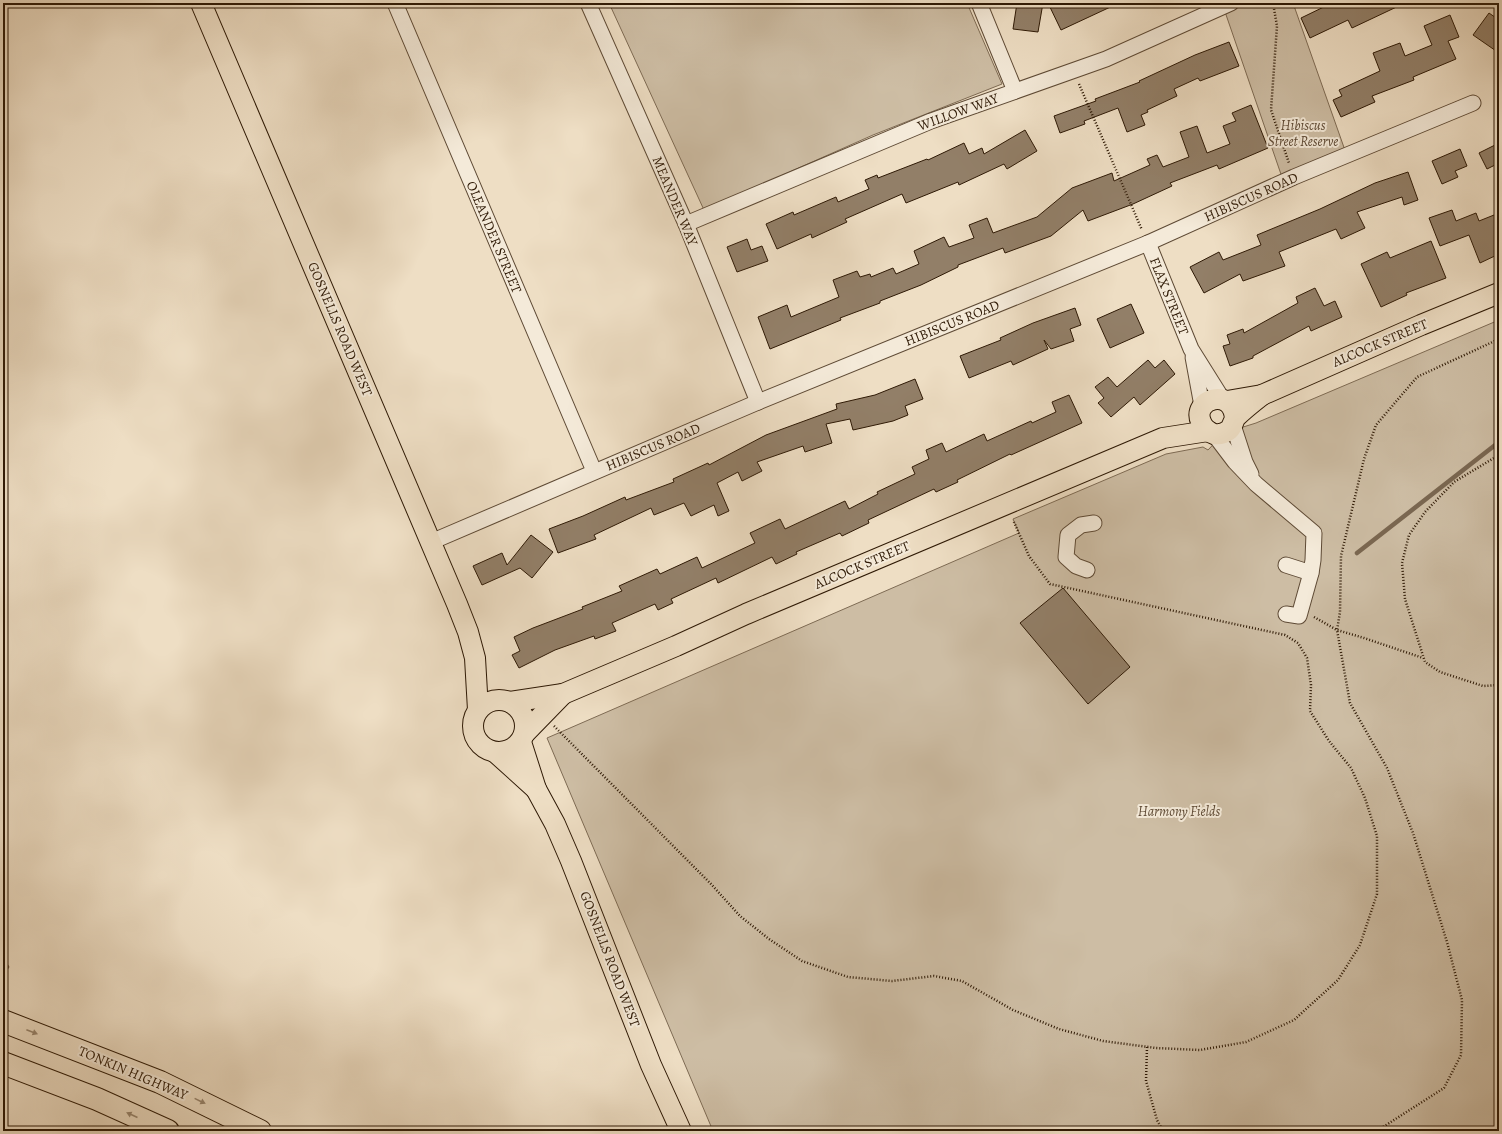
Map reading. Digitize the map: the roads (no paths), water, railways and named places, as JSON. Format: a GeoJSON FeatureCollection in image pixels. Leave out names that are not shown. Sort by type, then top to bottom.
{"type":"FeatureCollection","features":[{"type":"Feature","properties":{"kind":"highway","name":"TONKIN HIGHWAY"},"geometry":{"type":"LineString","coordinates":[[3,1021],[160,1082],[260,1131]]}},
{"type":"Feature","properties":{"kind":"highway"},"geometry":{"type":"LineString","coordinates":[[3,1063],[97,1100],[168,1131]]}},
{"type":"Feature","properties":{"kind":"main road","name":"GOSNELLS ROAD WEST"},"geometry":{"type":"LineString","coordinates":[[201,3],[468,632],[475,658],[478,710],[474,718],[473,727],[475,736],[480,744],[487,750],[495,752],[536,789]]}},
{"type":"Feature","properties":{"kind":"main road","name":"ALCOCK STREET"},"geometry":{"type":"LineString","coordinates":[[1229,411],[1414,328],[1499,293]]}},
{"type":"Feature","properties":{"kind":"main road","name":"ALCOCK STREET"},"geometry":{"type":"LineString","coordinates":[[508,701],[563,694],[676,646],[746,614],[1163,438],[1210,432],[1224,433],[1229,430],[1229,411],[1218,398],[1213,399],[1207,402],[1201,409],[1163,438]]}},
{"type":"Feature","properties":{"kind":"main road"},"geometry":{"type":"LineString","coordinates":[[1201,409],[1200,420],[1203,426],[1210,432]]}},
{"type":"Feature","properties":{"kind":"main road","name":"GOSNELLS ROAD WEST"},"geometry":{"type":"LineString","coordinates":[[475,658],[489,682],[508,701],[522,712],[526,726],[523,737],[536,789],[555,824],[571,861],[651,1066],[681,1131]]}},
{"type":"Feature","properties":{"kind":"main road","name":"ALCOCK STREET"},"geometry":{"type":"LineString","coordinates":[[523,737],[563,694]]}},
{"type":"Feature","properties":{"kind":"main road"},"geometry":{"type":"LineString","coordinates":[[478,710],[490,701],[508,701]]}},
{"type":"Feature","properties":{"kind":"main road"},"geometry":{"type":"LineString","coordinates":[[495,752],[503,753],[510,751],[523,737]]}},
{"type":"Feature","properties":{"kind":"street","name":"OLEANDER STREET"},"geometry":{"type":"LineString","coordinates":[[394,3],[594,471]]}},
{"type":"Feature","properties":{"kind":"street","name":"MEANDER WAY"},"geometry":{"type":"LineString","coordinates":[[588,3],[686,224],[758,402]]}},
{"type":"Feature","properties":{"kind":"street"},"geometry":{"type":"LineString","coordinates":[[979,3],[1015,91]]}},
{"type":"Feature","properties":{"kind":"street","name":"WILLOW WAY"},"geometry":{"type":"LineString","coordinates":[[686,224],[931,121],[1106,59],[1231,3]]}},
{"type":"Feature","properties":{"kind":"street","name":"HIBISCUS ROAD"},"geometry":{"type":"LineString","coordinates":[[431,542],[758,402],[1148,243],[1294,177],[1472,103]]}},
{"type":"Feature","properties":{"kind":"street","name":"FLAX STREET"},"geometry":{"type":"LineString","coordinates":[[1148,243],[1191,348],[1229,411],[1246,462],[1256,484]]}},
{"type":"Feature","properties":{"kind":"street","name":"FLAX STREET"},"geometry":{"type":"LineString","coordinates":[[1191,348],[1201,409]]}},
{"type":"Feature","properties":{"kind":"street"},"geometry":{"type":"LineString","coordinates":[[1210,432],[1256,484],[1314,533],[1311,573],[1300,616],[1286,614]]}},
{"type":"Feature","properties":{"kind":"street"},"geometry":{"type":"LineString","coordinates":[[1087,570],[1076,566],[1066,557],[1068,534],[1081,525],[1094,524]]}},
{"type":"Feature","properties":{"kind":"street"},"geometry":{"type":"LineString","coordinates":[[1286,565],[1311,573]]}},
{"type":"Feature","properties":{"kind":"waterway"},"geometry":{"type":"LineString","coordinates":[[1357,553],[1499,442]]}},
{"type":"Feature","properties":{"kind":"waterway"},"geometry":{"type":"LineString","coordinates":[[3,962],[7,967]]}},
{"type":"Feature","properties":{"kind":"park label","name":"Hibiscus Street Reserve"},"geometry":{"type":"Point","coordinates":[1303,134]}},
{"type":"Feature","properties":{"kind":"park label","name":"Harmony Fields"},"geometry":{"type":"Point","coordinates":[1179,811]}}]}
